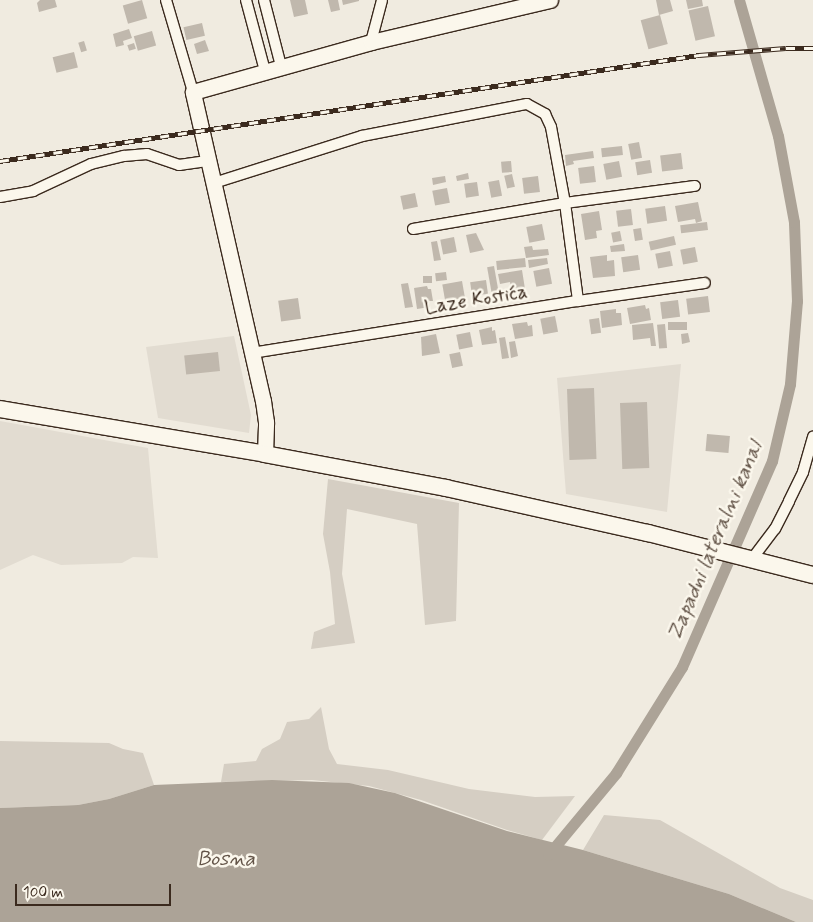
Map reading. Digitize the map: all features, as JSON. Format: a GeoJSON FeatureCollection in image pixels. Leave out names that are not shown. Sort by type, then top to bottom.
{"type":"FeatureCollection","features":[{"type":"Feature","properties":{"kind":"main road"},"geometry":{"type":"LineString","coordinates":[[0,409],[265,454],[446,488],[720,550],[813,575]]}},
{"type":"Feature","properties":{"kind":"street"},"geometry":{"type":"LineString","coordinates":[[166,0],[193,92],[252,353],[266,422],[265,454]]}},
{"type":"Feature","properties":{"kind":"street"},"geometry":{"type":"LineString","coordinates":[[246,0],[265,71]]}},
{"type":"Feature","properties":{"kind":"street"},"geometry":{"type":"LineString","coordinates":[[264,0],[281,66]]}},
{"type":"Feature","properties":{"kind":"street"},"geometry":{"type":"LineString","coordinates":[[371,42],[382,0]]}},
{"type":"Feature","properties":{"kind":"street"},"geometry":{"type":"LineString","coordinates":[[193,92],[371,42],[550,0]]}},
{"type":"Feature","properties":{"kind":"street"},"geometry":{"type":"LineString","coordinates":[[214,183],[362,136],[527,104],[545,114],[551,127],[565,202],[578,301]]}},
{"type":"Feature","properties":{"kind":"street"},"geometry":{"type":"LineString","coordinates":[[0,197],[33,191],[91,164],[132,155],[147,154],[178,164],[209,161]]}},
{"type":"Feature","properties":{"kind":"street"},"geometry":{"type":"LineString","coordinates":[[413,229],[565,202],[695,186]]}},
{"type":"Feature","properties":{"kind":"street","name":"Laze Kostića"},"geometry":{"type":"LineString","coordinates":[[252,353],[578,301],[705,283]]}},
{"type":"Feature","properties":{"kind":"street"},"geometry":{"type":"LineString","coordinates":[[748,558],[775,530],[803,472],[813,436]]}},
{"type":"Feature","properties":{"kind":"shaded area"},"geometry":{"type":"Polygon","coordinates":[[[234,336],[251,415],[249,433],[158,418],[146,347],[234,336]]]}},
{"type":"Feature","properties":{"kind":"shaded area"},"geometry":{"type":"Polygon","coordinates":[[[681,364],[667,512],[566,494],[557,378],[681,364]]]}},
{"type":"Feature","properties":{"kind":"shaded area"},"geometry":{"type":"Polygon","coordinates":[[[0,421],[148,448],[158,558],[133,557],[122,563],[61,565],[33,555],[0,570],[0,421]]]}},
{"type":"Feature","properties":{"kind":"shaded area"},"geometry":{"type":"Polygon","coordinates":[[[328,479],[459,503],[456,621],[425,625],[417,524],[347,509],[342,574],[355,643],[311,649],[314,632],[335,624],[330,572],[323,534],[328,479]]]}},
{"type":"Feature","properties":{"kind":"shaded area"},"geometry":{"type":"Polygon","coordinates":[[[321,707],[329,749],[337,764],[388,770],[469,789],[535,797],[575,796],[542,840],[421,800],[369,786],[312,780],[221,782],[224,764],[256,761],[262,749],[280,739],[287,722],[309,719],[321,707]]]}},
{"type":"Feature","properties":{"kind":"shaded area"},"geometry":{"type":"Polygon","coordinates":[[[0,741],[109,743],[123,749],[143,753],[154,785],[109,799],[78,805],[0,808],[0,741]]]}},
{"type":"Feature","properties":{"kind":"shaded area"},"geometry":{"type":"Polygon","coordinates":[[[604,815],[660,820],[780,888],[813,900],[813,922],[796,922],[729,894],[583,850],[604,815]]]}},
{"type":"Feature","properties":{"kind":"water","name":"Bosna"},"geometry":{"type":"Polygon","coordinates":[[[272,780],[349,783],[395,793],[507,831],[583,850],[729,894],[796,922],[0,922],[0,808],[78,805],[109,799],[154,785],[272,780]]]}},
{"type":"Feature","properties":{"kind":"building"},"geometry":{"type":"Polygon","coordinates":[[[40,0],[55,0],[57,7],[39,12],[37,3],[40,0]]]}},
{"type":"Feature","properties":{"kind":"building"},"geometry":{"type":"Polygon","coordinates":[[[142,0],[147,18],[128,24],[123,6],[142,0]]]}},
{"type":"Feature","properties":{"kind":"building"},"geometry":{"type":"Polygon","coordinates":[[[290,0],[305,0],[308,14],[294,17],[290,0]]]}},
{"type":"Feature","properties":{"kind":"building"},"geometry":{"type":"Polygon","coordinates":[[[328,0],[338,0],[340,10],[331,12],[328,0]]]}},
{"type":"Feature","properties":{"kind":"building"},"geometry":{"type":"Polygon","coordinates":[[[342,0],[359,0],[359,1],[343,5],[342,0]]]}},
{"type":"Feature","properties":{"kind":"building"},"geometry":{"type":"Polygon","coordinates":[[[656,0],[670,0],[673,11],[659,15],[656,0]]]}},
{"type":"Feature","properties":{"kind":"building"},"geometry":{"type":"Polygon","coordinates":[[[686,0],[702,0],[703,6],[688,9],[686,0]]]}},
{"type":"Feature","properties":{"kind":"building"},"geometry":{"type":"Polygon","coordinates":[[[708,6],[715,36],[695,41],[689,10],[708,6]]]}},
{"type":"Feature","properties":{"kind":"building"},"geometry":{"type":"Polygon","coordinates":[[[660,15],[668,44],[648,49],[641,20],[660,15]]]}},
{"type":"Feature","properties":{"kind":"building"},"geometry":{"type":"Polygon","coordinates":[[[202,23],[205,36],[186,40],[183,27],[202,23]]]}},
{"type":"Feature","properties":{"kind":"building"},"geometry":{"type":"Polygon","coordinates":[[[129,29],[132,38],[123,41],[124,45],[116,47],[113,34],[129,29]]]}},
{"type":"Feature","properties":{"kind":"building"},"geometry":{"type":"Polygon","coordinates":[[[152,31],[156,45],[138,51],[134,36],[152,31]]]}},
{"type":"Feature","properties":{"kind":"building"},"geometry":{"type":"Polygon","coordinates":[[[205,40],[209,51],[197,54],[194,44],[205,40]]]}},
{"type":"Feature","properties":{"kind":"building"},"geometry":{"type":"Polygon","coordinates":[[[84,41],[87,51],[81,52],[78,43],[84,41]]]}},
{"type":"Feature","properties":{"kind":"building"},"geometry":{"type":"Polygon","coordinates":[[[134,43],[136,49],[129,51],[127,45],[134,43]]]}},
{"type":"Feature","properties":{"kind":"building"},"geometry":{"type":"Polygon","coordinates":[[[74,52],[78,68],[57,73],[53,57],[74,52]]]}},
{"type":"Feature","properties":{"kind":"building"},"geometry":{"type":"Polygon","coordinates":[[[639,142],[642,158],[631,160],[628,144],[639,142]]]}},
{"type":"Feature","properties":{"kind":"building"},"geometry":{"type":"Polygon","coordinates":[[[622,146],[623,155],[602,157],[601,148],[622,146]]]}},
{"type":"Feature","properties":{"kind":"building"},"geometry":{"type":"Polygon","coordinates":[[[593,151],[594,158],[573,161],[574,164],[566,166],[565,155],[593,151]]]}},
{"type":"Feature","properties":{"kind":"building"},"geometry":{"type":"Polygon","coordinates":[[[681,153],[683,169],[662,171],[660,156],[681,153]]]}},
{"type":"Feature","properties":{"kind":"building"},"geometry":{"type":"Polygon","coordinates":[[[650,160],[652,173],[637,175],[635,162],[650,160]]]}},
{"type":"Feature","properties":{"kind":"building"},"geometry":{"type":"Polygon","coordinates":[[[511,161],[512,172],[502,173],[501,162],[511,161]]]}},
{"type":"Feature","properties":{"kind":"building"},"geometry":{"type":"Polygon","coordinates":[[[619,161],[622,177],[606,180],[603,164],[619,161]]]}},
{"type":"Feature","properties":{"kind":"building"},"geometry":{"type":"Polygon","coordinates":[[[594,166],[596,182],[580,184],[578,168],[594,166]]]}},
{"type":"Feature","properties":{"kind":"building"},"geometry":{"type":"Polygon","coordinates":[[[468,173],[469,179],[457,181],[456,176],[468,173]]]}},
{"type":"Feature","properties":{"kind":"building"},"geometry":{"type":"Polygon","coordinates":[[[512,174],[515,187],[507,188],[504,176],[512,174]]]}},
{"type":"Feature","properties":{"kind":"building"},"geometry":{"type":"Polygon","coordinates":[[[445,176],[446,182],[433,185],[432,178],[445,176]]]}},
{"type":"Feature","properties":{"kind":"building"},"geometry":{"type":"Polygon","coordinates":[[[538,176],[540,192],[524,194],[522,178],[538,176]]]}},
{"type":"Feature","properties":{"kind":"building"},"geometry":{"type":"Polygon","coordinates":[[[499,180],[502,196],[491,198],[488,182],[499,180]]]}},
{"type":"Feature","properties":{"kind":"building"},"geometry":{"type":"Polygon","coordinates":[[[477,182],[479,196],[466,198],[464,184],[477,182]]]}},
{"type":"Feature","properties":{"kind":"building"},"geometry":{"type":"Polygon","coordinates":[[[447,188],[450,203],[435,206],[432,191],[447,188]]]}},
{"type":"Feature","properties":{"kind":"building"},"geometry":{"type":"Polygon","coordinates":[[[415,193],[418,207],[403,210],[400,196],[415,193]]]}},
{"type":"Feature","properties":{"kind":"building"},"geometry":{"type":"Polygon","coordinates":[[[698,202],[702,221],[696,223],[695,219],[678,222],[675,206],[698,202]]]}},
{"type":"Feature","properties":{"kind":"building"},"geometry":{"type":"Polygon","coordinates":[[[665,206],[667,221],[647,224],[645,209],[665,206]]]}},
{"type":"Feature","properties":{"kind":"building"},"geometry":{"type":"Polygon","coordinates":[[[631,209],[633,225],[618,227],[616,211],[631,209]]]}},
{"type":"Feature","properties":{"kind":"building"},"geometry":{"type":"Polygon","coordinates":[[[599,211],[602,230],[596,231],[597,238],[585,240],[581,214],[599,211]]]}},
{"type":"Feature","properties":{"kind":"building"},"geometry":{"type":"Polygon","coordinates":[[[707,222],[708,230],[681,233],[680,225],[707,222]]]}},
{"type":"Feature","properties":{"kind":"building"},"geometry":{"type":"Polygon","coordinates":[[[542,224],[545,240],[529,243],[526,227],[542,224]]]}},
{"type":"Feature","properties":{"kind":"building"},"geometry":{"type":"Polygon","coordinates":[[[641,228],[643,240],[635,241],[633,229],[641,228]]]}},
{"type":"Feature","properties":{"kind":"building"},"geometry":{"type":"Polygon","coordinates":[[[620,231],[622,241],[613,243],[611,233],[620,231]]]}},
{"type":"Feature","properties":{"kind":"building"},"geometry":{"type":"Polygon","coordinates":[[[476,233],[484,250],[470,253],[466,235],[476,233]]]}},
{"type":"Feature","properties":{"kind":"building"},"geometry":{"type":"Polygon","coordinates":[[[674,236],[676,245],[651,251],[649,242],[674,236]]]}},
{"type":"Feature","properties":{"kind":"building"},"geometry":{"type":"Polygon","coordinates":[[[454,237],[457,252],[443,254],[440,240],[454,237]]]}},
{"type":"Feature","properties":{"kind":"building"},"geometry":{"type":"Polygon","coordinates":[[[437,241],[441,260],[434,261],[431,242],[437,241]]]}},
{"type":"Feature","properties":{"kind":"building"},"geometry":{"type":"Polygon","coordinates":[[[624,244],[625,251],[611,252],[610,246],[624,244]]]}},
{"type":"Feature","properties":{"kind":"building"},"geometry":{"type":"Polygon","coordinates":[[[532,246],[533,250],[548,249],[549,255],[526,258],[524,247],[532,246]]]}},
{"type":"Feature","properties":{"kind":"building"},"geometry":{"type":"Polygon","coordinates":[[[695,247],[698,262],[683,265],[680,250],[695,247]]]}},
{"type":"Feature","properties":{"kind":"building"},"geometry":{"type":"Polygon","coordinates":[[[670,251],[673,266],[658,269],[655,254],[670,251]]]}},
{"type":"Feature","properties":{"kind":"building"},"geometry":{"type":"Polygon","coordinates":[[[607,255],[607,261],[614,260],[615,276],[593,278],[590,257],[607,255]]]}},
{"type":"Feature","properties":{"kind":"building"},"geometry":{"type":"Polygon","coordinates":[[[638,255],[640,270],[623,272],[621,257],[638,255]]]}},
{"type":"Feature","properties":{"kind":"building"},"geometry":{"type":"Polygon","coordinates":[[[525,258],[526,267],[497,270],[496,261],[525,258]]]}},
{"type":"Feature","properties":{"kind":"building"},"geometry":{"type":"Polygon","coordinates":[[[547,258],[548,264],[529,268],[528,260],[547,258]]]}},
{"type":"Feature","properties":{"kind":"building"},"geometry":{"type":"Polygon","coordinates":[[[494,266],[499,293],[492,294],[487,267],[494,266]]]}},
{"type":"Feature","properties":{"kind":"building"},"geometry":{"type":"Polygon","coordinates":[[[549,268],[552,284],[536,287],[533,271],[549,268]]]}},
{"type":"Feature","properties":{"kind":"building"},"geometry":{"type":"Polygon","coordinates":[[[522,270],[525,289],[512,292],[510,282],[500,284],[498,274],[522,270]]]}},
{"type":"Feature","properties":{"kind":"building"},"geometry":{"type":"Polygon","coordinates":[[[446,272],[447,280],[436,281],[435,273],[446,272]]]}},
{"type":"Feature","properties":{"kind":"building"},"geometry":{"type":"Polygon","coordinates":[[[423,276],[432,276],[432,283],[423,283],[423,276]]]}},
{"type":"Feature","properties":{"kind":"building"},"geometry":{"type":"Polygon","coordinates":[[[486,280],[488,294],[472,296],[470,282],[486,280]]]}},
{"type":"Feature","properties":{"kind":"building"},"geometry":{"type":"Polygon","coordinates":[[[462,281],[465,298],[445,301],[442,284],[462,281]]]}},
{"type":"Feature","properties":{"kind":"building"},"geometry":{"type":"Polygon","coordinates":[[[408,283],[413,307],[405,308],[401,284],[408,283]]]}},
{"type":"Feature","properties":{"kind":"building"},"geometry":{"type":"Polygon","coordinates":[[[427,286],[428,289],[431,289],[433,301],[429,301],[430,307],[417,309],[414,288],[427,286]]]}},
{"type":"Feature","properties":{"kind":"building"},"geometry":{"type":"Polygon","coordinates":[[[708,296],[710,312],[688,315],[686,299],[708,296]]]}},
{"type":"Feature","properties":{"kind":"building"},"geometry":{"type":"Polygon","coordinates":[[[298,298],[301,319],[281,322],[278,301],[298,298]]]}},
{"type":"Feature","properties":{"kind":"building"},"geometry":{"type":"Polygon","coordinates":[[[678,300],[680,317],[662,319],[660,302],[678,300]]]}},
{"type":"Feature","properties":{"kind":"building"},"geometry":{"type":"Polygon","coordinates":[[[645,305],[646,309],[649,308],[651,320],[630,324],[627,308],[645,305]]]}},
{"type":"Feature","properties":{"kind":"building"},"geometry":{"type":"Polygon","coordinates":[[[616,309],[616,313],[621,313],[622,325],[602,328],[600,311],[616,309]]]}},
{"type":"Feature","properties":{"kind":"building"},"geometry":{"type":"Polygon","coordinates":[[[555,316],[558,332],[543,335],[540,319],[555,316]]]}},
{"type":"Feature","properties":{"kind":"building"},"geometry":{"type":"Polygon","coordinates":[[[599,318],[601,333],[591,334],[589,319],[599,318]]]}},
{"type":"Feature","properties":{"kind":"building"},"geometry":{"type":"Polygon","coordinates":[[[527,322],[528,326],[532,325],[533,336],[515,339],[512,324],[527,322]]]}},
{"type":"Feature","properties":{"kind":"building"},"geometry":{"type":"Polygon","coordinates":[[[668,322],[687,322],[687,330],[668,330],[668,322]]]}},
{"type":"Feature","properties":{"kind":"building"},"geometry":{"type":"Polygon","coordinates":[[[653,323],[656,346],[651,346],[650,338],[633,340],[632,325],[653,323]]]}},
{"type":"Feature","properties":{"kind":"building"},"geometry":{"type":"Polygon","coordinates":[[[665,324],[667,348],[659,349],[657,325],[665,324]]]}},
{"type":"Feature","properties":{"kind":"building"},"geometry":{"type":"Polygon","coordinates":[[[492,327],[492,331],[495,330],[497,343],[482,345],[479,330],[492,327]]]}},
{"type":"Feature","properties":{"kind":"building"},"geometry":{"type":"Polygon","coordinates":[[[470,332],[473,347],[459,349],[456,335],[470,332]]]}},
{"type":"Feature","properties":{"kind":"building"},"geometry":{"type":"Polygon","coordinates":[[[688,333],[690,342],[682,344],[681,334],[688,333]]]}},
{"type":"Feature","properties":{"kind":"building"},"geometry":{"type":"Polygon","coordinates":[[[436,334],[440,353],[422,356],[421,337],[436,334]]]}},
{"type":"Feature","properties":{"kind":"building"},"geometry":{"type":"Polygon","coordinates":[[[505,337],[509,358],[502,359],[499,338],[505,337]]]}},
{"type":"Feature","properties":{"kind":"building"},"geometry":{"type":"Polygon","coordinates":[[[515,341],[518,356],[511,358],[509,342],[515,341]]]}},
{"type":"Feature","properties":{"kind":"building"},"geometry":{"type":"Polygon","coordinates":[[[218,352],[220,371],[186,374],[184,356],[218,352]]]}},
{"type":"Feature","properties":{"kind":"building"},"geometry":{"type":"Polygon","coordinates":[[[460,352],[463,366],[452,368],[449,354],[460,352]]]}},
{"type":"Feature","properties":{"kind":"building"},"geometry":{"type":"Polygon","coordinates":[[[594,388],[596,459],[569,460],[567,389],[594,388]]]}},
{"type":"Feature","properties":{"kind":"building"},"geometry":{"type":"Polygon","coordinates":[[[647,402],[649,468],[622,469],[620,403],[647,402]]]}},
{"type":"Feature","properties":{"kind":"building"},"geometry":{"type":"Polygon","coordinates":[[[707,434],[730,436],[728,453],[706,451],[707,434]]]}},
{"type":"Feature","properties":{"kind":"waterway","name":"Zapadni lateralni kanal"},"geometry":{"type":"LineString","coordinates":[[548,855],[616,773],[682,667],[772,461],[790,384],[797,301],[794,222],[778,136],[739,0]]}},
{"type":"Feature","properties":{"kind":"railway"},"geometry":{"type":"LineString","coordinates":[[0,161],[699,55],[786,48],[813,48]]}}]}
